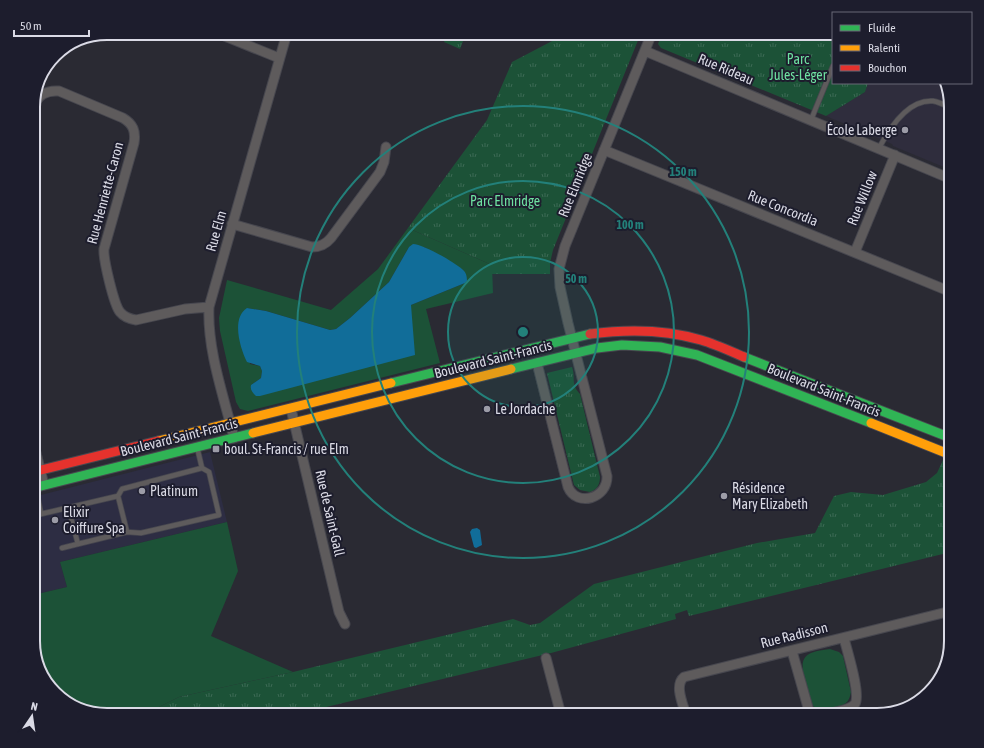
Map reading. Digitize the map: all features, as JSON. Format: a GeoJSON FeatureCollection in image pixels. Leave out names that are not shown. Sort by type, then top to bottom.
{"type":"FeatureCollection","features":[{"type":"Feature","properties":{"kind":"street"},"geometry":{"type":"LineString","coordinates":[[234,40],[279,58]]}},
{"type":"Feature","properties":{"kind":"street","name":"Rue Elm"},"geometry":{"type":"LineString","coordinates":[[234,438],[212,350],[209,332],[209,307],[285,40]]}},
{"type":"Feature","properties":{"kind":"street","name":"Rue Elmridge"},"geometry":{"type":"LineString","coordinates":[[537,363],[568,487],[574,495],[581,498],[589,498],[600,494],[604,490],[607,483],[607,476],[560,286],[560,264],[565,246],[649,40]]}},
{"type":"Feature","properties":{"kind":"street","name":"Rue Rideau"},"geometry":{"type":"LineString","coordinates":[[645,51],[944,175]]}},
{"type":"Feature","properties":{"kind":"street","name":"Rue Henriette-Caron"},"geometry":{"type":"LineString","coordinates":[[41,95],[50,91],[59,91],[123,118],[131,124],[133,128],[134,143],[104,249],[105,262],[118,310],[128,318],[136,320],[185,309],[209,307]]}},
{"type":"Feature","properties":{"kind":"street"},"geometry":{"type":"LineString","coordinates":[[232,224],[312,246],[325,244],[380,172],[384,162],[386,147]]}},
{"type":"Feature","properties":{"kind":"street","name":"Rue Concordia"},"geometry":{"type":"LineString","coordinates":[[604,150],[944,289]]}},
{"type":"Feature","properties":{"kind":"street","name":"Rue Willow"},"geometry":{"type":"LineString","coordinates":[[855,252],[895,155]]}},
{"type":"Feature","properties":{"kind":"street","name":"Boulevard Saint-Francis"},"geometry":{"type":"LineString","coordinates":[[40,470],[572,338],[604,332],[636,329],[668,332],[691,337],[944,435]]}},
{"type":"Feature","properties":{"kind":"street","name":"Boulevard Saint-Francis"},"geometry":{"type":"LineString","coordinates":[[40,486],[576,353],[606,346],[636,344],[658,346],[687,352],[711,360],[944,452]]}},
{"type":"Feature","properties":{"kind":"street","name":"Rue de Saint-Gall"},"geometry":{"type":"LineString","coordinates":[[291,409],[339,612],[345,624]]}},
{"type":"Feature","properties":{"kind":"street","name":"Rue Radisson"},"geometry":{"type":"LineString","coordinates":[[684,708],[679,686],[681,679],[684,677],[944,613]]}},
{"type":"Feature","properties":{"kind":"street"},"geometry":{"type":"LineString","coordinates":[[844,638],[857,691],[855,704],[849,708]]}},
{"type":"Feature","properties":{"kind":"street"},"geometry":{"type":"LineString","coordinates":[[792,651],[808,708]]}},
{"type":"Feature","properties":{"kind":"street"},"geometry":{"type":"LineString","coordinates":[[546,658],[559,708]]}},
{"type":"Feature","properties":{"kind":"lane"},"geometry":{"type":"LineString","coordinates":[[811,120],[832,68]]}},
{"type":"Feature","properties":{"kind":"lane"},"geometry":{"type":"LineString","coordinates":[[878,148],[886,134],[906,111],[919,103],[931,101],[944,106]]}},
{"type":"Feature","properties":{"kind":"lane"},"geometry":{"type":"LineString","coordinates":[[197,447],[202,468]]}},
{"type":"Feature","properties":{"kind":"lane"},"geometry":{"type":"LineString","coordinates":[[62,548],[127,532],[141,533],[219,515],[209,472],[202,468],[122,489],[118,496],[127,532]]}},
{"type":"Feature","properties":{"kind":"lane"},"geometry":{"type":"LineString","coordinates":[[40,503],[42,514],[118,496]]}},
{"type":"Feature","properties":{"kind":"lane"},"geometry":{"type":"LineString","coordinates":[[68,507],[78,544]]}},
{"type":"Feature","properties":{"kind":"shaded area","name":"École Laberge"},"geometry":{"type":"Polygon","coordinates":[[[868,84],[940,84],[943,94],[944,107],[944,167],[826,116],[865,92],[868,84]]]}},
{"type":"Feature","properties":{"kind":"shaded area"},"geometry":{"type":"Polygon","coordinates":[[[210,452],[227,522],[60,562],[67,587],[40,593],[40,495],[210,452]]]}},
{"type":"Feature","properties":{"kind":"green space"},"geometry":{"type":"Polygon","coordinates":[[[445,40],[463,40],[460,49],[444,42],[445,40]]]}},
{"type":"Feature","properties":{"kind":"green space","name":"Parc Elmridge"},"geometry":{"type":"Polygon","coordinates":[[[554,40],[638,40],[553,250],[550,263],[550,274],[492,274],[492,265],[408,228],[487,120],[512,62],[554,40]]]}},
{"type":"Feature","properties":{"kind":"green space","name":"Parc Jules-Léger"},"geometry":{"type":"Polygon","coordinates":[[[659,40],[832,40],[832,84],[868,84],[865,92],[826,116],[661,48],[658,44],[659,40]]]}},
{"type":"Feature","properties":{"kind":"green space"},"geometry":{"type":"Polygon","coordinates":[[[408,228],[492,265],[493,293],[426,309],[440,363],[248,411],[240,409],[236,402],[220,331],[219,318],[227,280],[331,310],[378,269],[408,228]],[[409,247],[389,282],[336,329],[330,330],[266,311],[247,308],[250,364],[260,366],[262,371],[261,378],[251,385],[411,305],[465,283],[463,270],[424,247],[409,247]]]}},
{"type":"Feature","properties":{"kind":"green space"},"geometry":{"type":"Polygon","coordinates":[[[572,367],[574,384],[580,394],[600,477],[598,486],[595,490],[590,492],[580,490],[574,485],[547,373],[572,367]]]}},
{"type":"Feature","properties":{"kind":"green space"},"geometry":{"type":"Polygon","coordinates":[[[944,460],[944,554],[689,616],[687,610],[675,614],[676,619],[551,653],[322,708],[157,708],[179,697],[293,672],[513,619],[530,625],[540,623],[594,584],[757,543],[815,533],[834,496],[851,492],[883,495],[926,482],[937,473],[944,460]]]}},
{"type":"Feature","properties":{"kind":"green space"},"geometry":{"type":"Polygon","coordinates":[[[227,522],[238,571],[211,636],[293,672],[179,697],[157,708],[94,707],[77,701],[66,694],[49,675],[41,654],[40,646],[40,593],[67,587],[60,562],[227,522]]]}},
{"type":"Feature","properties":{"kind":"green space"},"geometry":{"type":"Polygon","coordinates":[[[830,649],[839,652],[843,656],[851,692],[846,703],[834,708],[816,708],[810,702],[804,676],[803,663],[804,658],[813,652],[830,649]]]}},
{"type":"Feature","properties":{"kind":"water"},"geometry":{"type":"Polygon","coordinates":[[[413,244],[431,250],[458,266],[465,273],[467,281],[411,305],[415,355],[260,396],[256,396],[252,392],[251,385],[261,378],[262,371],[260,366],[247,362],[238,334],[239,319],[247,308],[266,311],[330,330],[336,329],[389,282],[409,247],[413,244]]]}},
{"type":"Feature","properties":{"kind":"water"},"geometry":{"type":"Polygon","coordinates":[[[477,528],[480,530],[482,545],[476,548],[474,547],[470,532],[472,529],[477,528]]]}},
{"type":"Feature","properties":{"kind":"traffic: fast"},"geometry":{"type":"LineString","coordinates":[[391,383],[590,334]]}},
{"type":"Feature","properties":{"kind":"traffic: fast"},"geometry":{"type":"LineString","coordinates":[[511,369],[597,348],[622,345],[660,347],[697,355],[871,423]]}},
{"type":"Feature","properties":{"kind":"traffic: fast"},"geometry":{"type":"LineString","coordinates":[[744,357],[944,435]]}},
{"type":"Feature","properties":{"kind":"traffic: fast"},"geometry":{"type":"LineString","coordinates":[[40,486],[253,433]]}},
{"type":"Feature","properties":{"kind":"traffic: slow"},"geometry":{"type":"LineString","coordinates":[[253,433],[511,369]]}},
{"type":"Feature","properties":{"kind":"traffic: slow"},"geometry":{"type":"LineString","coordinates":[[158,441],[391,383]]}},
{"type":"Feature","properties":{"kind":"traffic: slow"},"geometry":{"type":"LineString","coordinates":[[871,423],[944,452]]}},
{"type":"Feature","properties":{"kind":"traffic: jam"},"geometry":{"type":"LineString","coordinates":[[590,334],[618,331],[646,331],[687,336],[744,357]]}},
{"type":"Feature","properties":{"kind":"traffic: jam"},"geometry":{"type":"LineString","coordinates":[[40,470],[158,441]]}},
{"type":"Feature","properties":{"kind":"place","name":"École Laberge"},"geometry":{"type":"Point","coordinates":[905,130]}},
{"type":"Feature","properties":{"kind":"place","name":"Le Jordache"},"geometry":{"type":"Point","coordinates":[487,409]}},
{"type":"Feature","properties":{"kind":"place","name":"boul. St-Francis / rue Elm"},"geometry":{"type":"Point","coordinates":[216,449]}},
{"type":"Feature","properties":{"kind":"place","name":"Platinum"},"geometry":{"type":"Point","coordinates":[142,491]}},
{"type":"Feature","properties":{"kind":"place","name":"Résidence Mary Elizabeth"},"geometry":{"type":"Point","coordinates":[724,496]}},
{"type":"Feature","properties":{"kind":"place","name":"Elixir Coiffure Spa"},"geometry":{"type":"Point","coordinates":[55,520]}}]}
